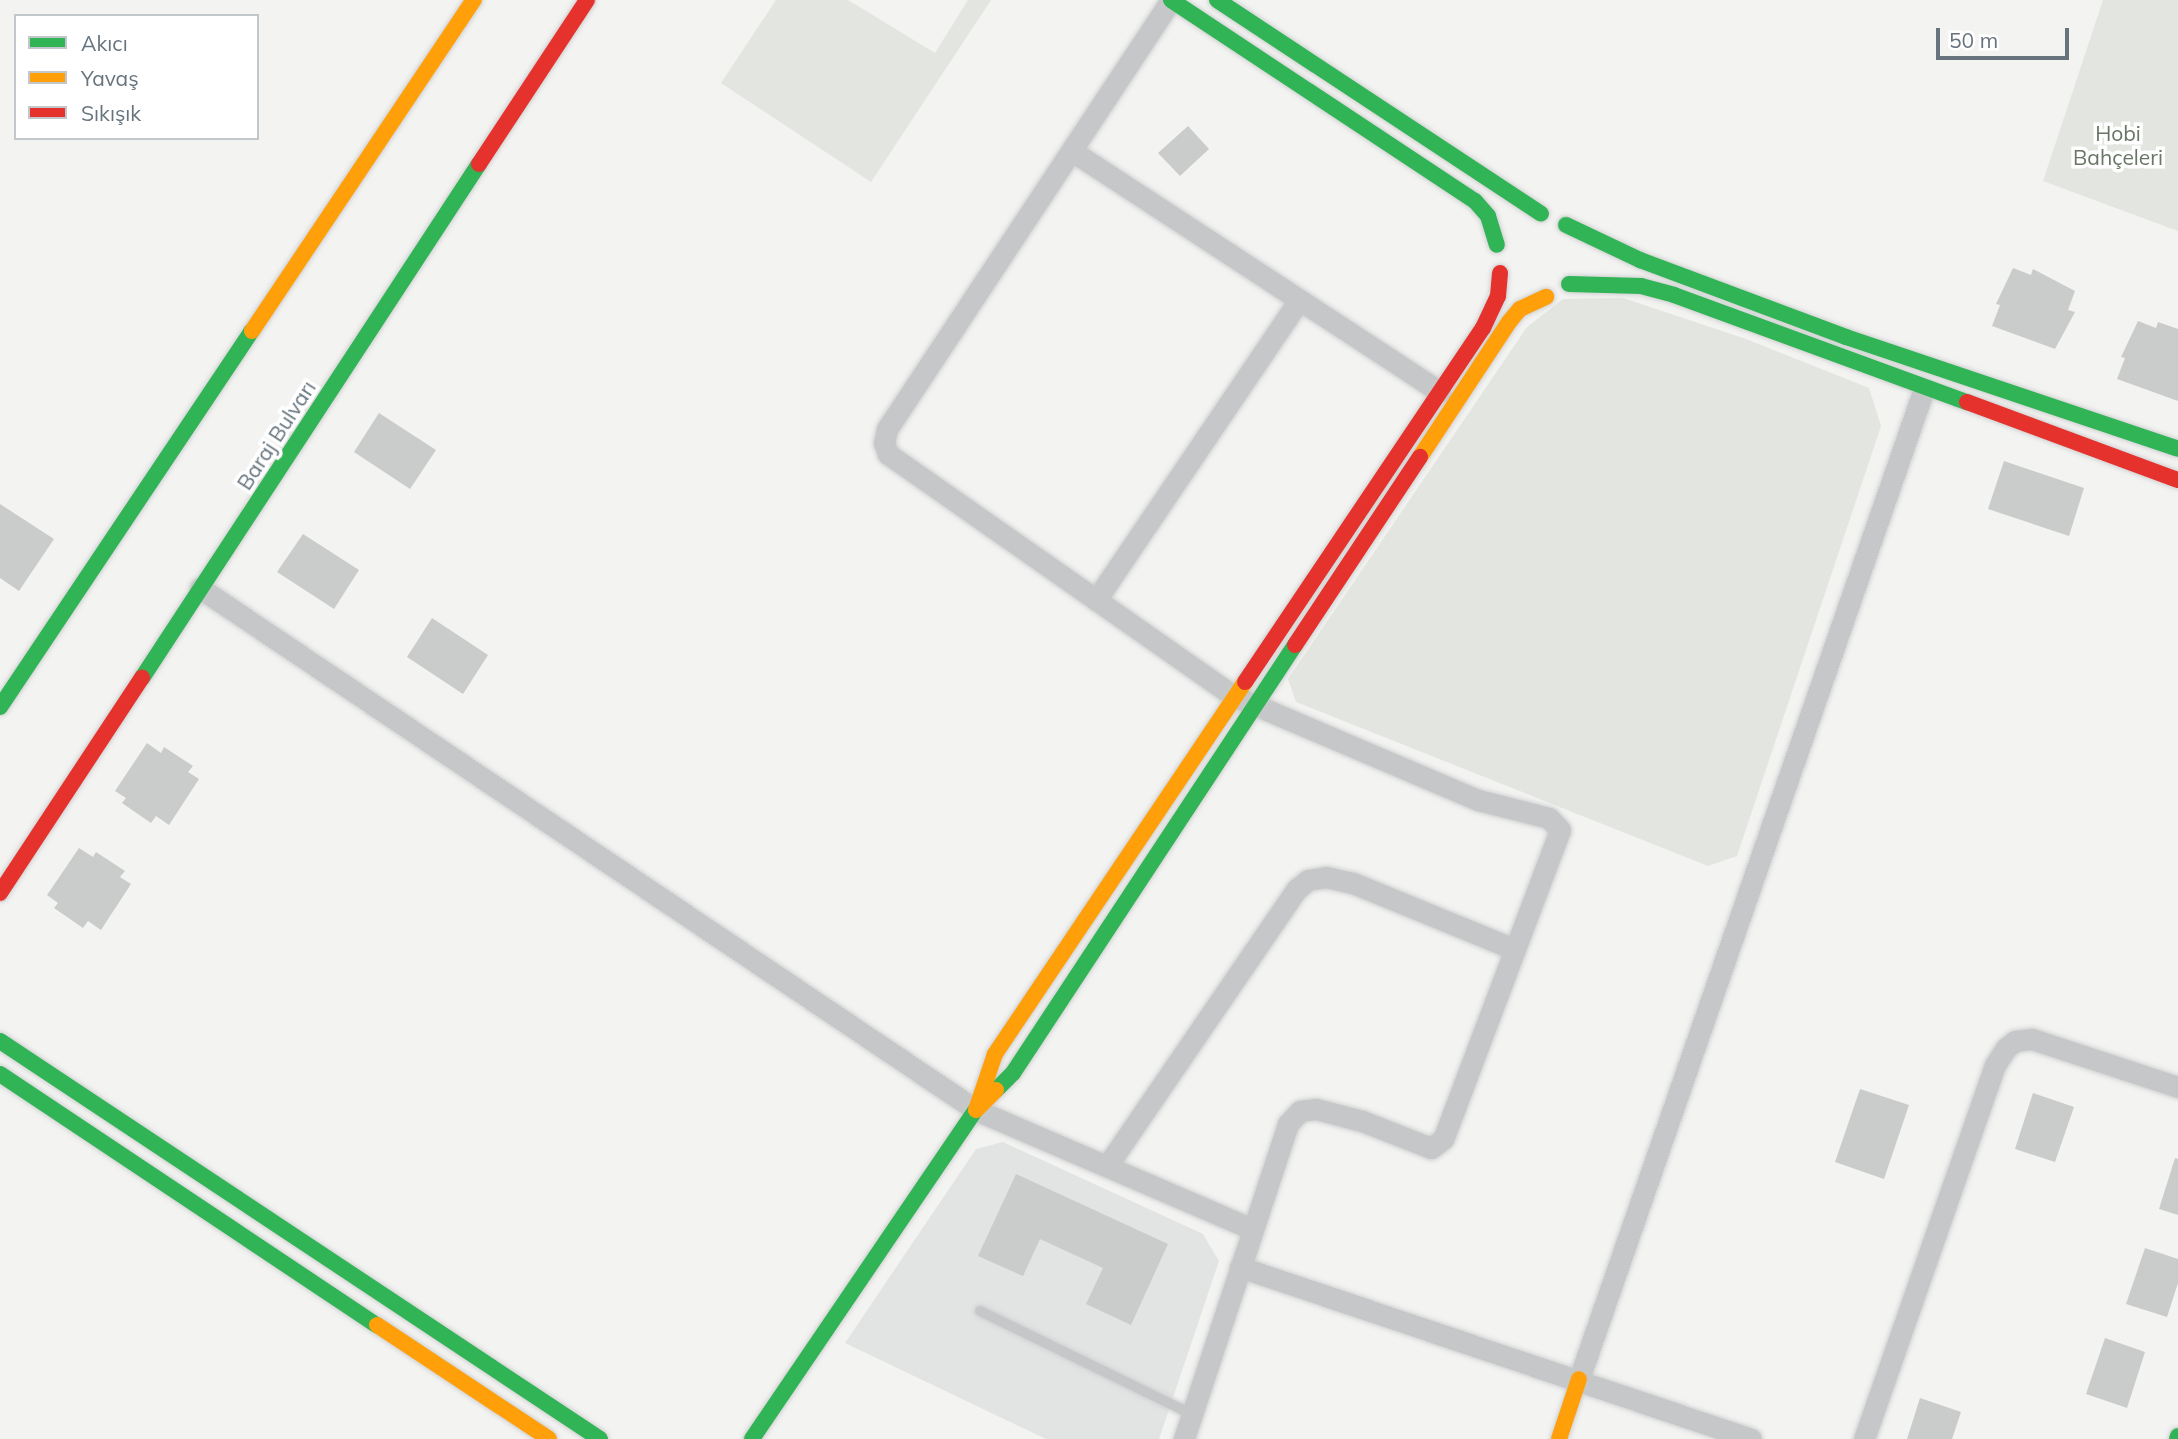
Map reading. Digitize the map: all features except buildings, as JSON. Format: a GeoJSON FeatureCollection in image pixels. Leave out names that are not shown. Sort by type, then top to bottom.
{"type":"FeatureCollection","features":[{"type":"Feature","properties":{"kind":"street"},"geometry":{"type":"LineString","coordinates":[[0,707],[474,0]]}},
{"type":"Feature","properties":{"kind":"street","name":"Baraj Bulvarı"},"geometry":{"type":"LineString","coordinates":[[0,893],[587,0]]}},
{"type":"Feature","properties":{"kind":"street"},"geometry":{"type":"LineString","coordinates":[[976,1110],[995,1054],[1234,696],[1483,328],[1498,296],[1500,273],[1497,245],[1488,216],[1475,201],[1171,0],[887,429],[884,443],[888,454],[1234,696],[1478,800],[1549,818],[1560,830],[1443,1139],[1431,1148],[1362,1121],[1316,1109],[1300,1111],[1288,1124],[1184,1439]]}},
{"type":"Feature","properties":{"kind":"street"},"geometry":{"type":"LineString","coordinates":[[1217,0],[1541,214],[1640,260],[1846,337],[2178,449]]}},
{"type":"Feature","properties":{"kind":"street"},"geometry":{"type":"LineString","coordinates":[[1072,151],[1440,392]]}},
{"type":"Feature","properties":{"kind":"street"},"geometry":{"type":"LineString","coordinates":[[1497,245],[1514,223],[1541,214]]}},
{"type":"Feature","properties":{"kind":"street"},"geometry":{"type":"LineString","coordinates":[[1566,225],[1579,254],[1569,284]]}},
{"type":"Feature","properties":{"kind":"street"},"geometry":{"type":"LineString","coordinates":[[1500,273],[1520,293],[1546,297]]}},
{"type":"Feature","properties":{"kind":"street"},"geometry":{"type":"LineString","coordinates":[[752,1439],[976,1110],[1013,1073],[1258,708],[1520,309],[1569,284],[1641,286],[1674,295],[2178,480]]}},
{"type":"Feature","properties":{"kind":"street"},"geometry":{"type":"LineString","coordinates":[[1096,600],[1299,300]]}},
{"type":"Feature","properties":{"kind":"street"},"geometry":{"type":"LineString","coordinates":[[1559,1439],[1924,389]]}},
{"type":"Feature","properties":{"kind":"street"},"geometry":{"type":"LineString","coordinates":[[200,588],[976,1110],[1252,1229]]}},
{"type":"Feature","properties":{"kind":"street"},"geometry":{"type":"LineString","coordinates":[[1107,1166],[1297,889],[1308,880],[1326,877],[1353,883],[1514,949]]}},
{"type":"Feature","properties":{"kind":"street"},"geometry":{"type":"LineString","coordinates":[[1864,1439],[1994,1065],[2006,1048],[2015,1041],[2032,1039],[2178,1087]]}},
{"type":"Feature","properties":{"kind":"street"},"geometry":{"type":"LineString","coordinates":[[0,1041],[600,1439]]}},
{"type":"Feature","properties":{"kind":"street"},"geometry":{"type":"LineString","coordinates":[[0,1074],[548,1439]]}},
{"type":"Feature","properties":{"kind":"street"},"geometry":{"type":"LineString","coordinates":[[1240,1268],[1579,1379],[1751,1439]]}},
{"type":"Feature","properties":{"kind":"lane"},"geometry":{"type":"LineString","coordinates":[[980,1311],[1193,1415]]}},
{"type":"Feature","properties":{"kind":"shaded area"},"geometry":{"type":"Polygon","coordinates":[[[1003,1142],[1203,1234],[1219,1261],[1159,1439],[1046,1439],[845,1343],[976,1149],[1003,1142]]]}},
{"type":"Feature","properties":{"kind":"green space"},"geometry":{"type":"Polygon","coordinates":[[[776,0],[848,0],[935,53],[968,0],[991,0],[871,182],[721,83],[776,0]]]}},
{"type":"Feature","properties":{"kind":"green space","name":"Hobi Bahçeleri"},"geometry":{"type":"Polygon","coordinates":[[[2103,0],[2178,0],[2178,231],[2043,181],[2103,0]]]}},
{"type":"Feature","properties":{"kind":"green space"},"geometry":{"type":"Polygon","coordinates":[[[1623,298],[1746,339],[1869,388],[1881,426],[1737,856],[1708,866],[1296,702],[1288,679],[1527,327],[1563,299],[1623,298]]]}},
{"type":"Feature","properties":{"kind":"traffic: fast"},"geometry":{"type":"LineString","coordinates":[[1171,0],[1475,201],[1488,216],[1497,245]]}},
{"type":"Feature","properties":{"kind":"traffic: fast"},"geometry":{"type":"LineString","coordinates":[[1217,0],[1541,214]]}},
{"type":"Feature","properties":{"kind":"traffic: fast"},"geometry":{"type":"LineString","coordinates":[[142,678],[479,164]]}},
{"type":"Feature","properties":{"kind":"traffic: fast"},"geometry":{"type":"LineString","coordinates":[[1566,225],[1640,260],[1846,337],[2178,449]]}},
{"type":"Feature","properties":{"kind":"traffic: fast"},"geometry":{"type":"LineString","coordinates":[[1569,284],[1641,286],[1674,295],[1967,402]]}},
{"type":"Feature","properties":{"kind":"traffic: fast"},"geometry":{"type":"LineString","coordinates":[[0,707],[252,331]]}},
{"type":"Feature","properties":{"kind":"traffic: fast"},"geometry":{"type":"LineString","coordinates":[[996,1090],[1013,1073],[1295,645]]}},
{"type":"Feature","properties":{"kind":"traffic: fast"},"geometry":{"type":"LineString","coordinates":[[0,1041],[600,1439]]}},
{"type":"Feature","properties":{"kind":"traffic: fast"},"geometry":{"type":"LineString","coordinates":[[0,1074],[377,1325]]}},
{"type":"Feature","properties":{"kind":"traffic: fast"},"geometry":{"type":"LineString","coordinates":[[752,1439],[976,1110]]}},
{"type":"Feature","properties":{"kind":"traffic: slow"},"geometry":{"type":"LineString","coordinates":[[252,331],[474,0]]}},
{"type":"Feature","properties":{"kind":"traffic: slow"},"geometry":{"type":"LineString","coordinates":[[1420,457],[1509,322],[1520,309],[1546,297]]}},
{"type":"Feature","properties":{"kind":"traffic: slow"},"geometry":{"type":"LineString","coordinates":[[996,1090],[976,1110],[995,1054],[1245,682]]}},
{"type":"Feature","properties":{"kind":"traffic: slow"},"geometry":{"type":"LineString","coordinates":[[377,1325],[549,1439]]}},
{"type":"Feature","properties":{"kind":"traffic: slow"},"geometry":{"type":"LineString","coordinates":[[1559,1439],[1579,1379]]}},
{"type":"Feature","properties":{"kind":"traffic: jam"},"geometry":{"type":"LineString","coordinates":[[479,164],[587,0]]}},
{"type":"Feature","properties":{"kind":"traffic: jam"},"geometry":{"type":"LineString","coordinates":[[1245,682],[1483,328],[1498,296],[1500,273]]}},
{"type":"Feature","properties":{"kind":"traffic: jam"},"geometry":{"type":"LineString","coordinates":[[1967,402],[2178,480]]}},
{"type":"Feature","properties":{"kind":"traffic: jam"},"geometry":{"type":"LineString","coordinates":[[1295,645],[1420,457]]}},
{"type":"Feature","properties":{"kind":"traffic: jam"},"geometry":{"type":"LineString","coordinates":[[0,893],[142,678]]}}]}
